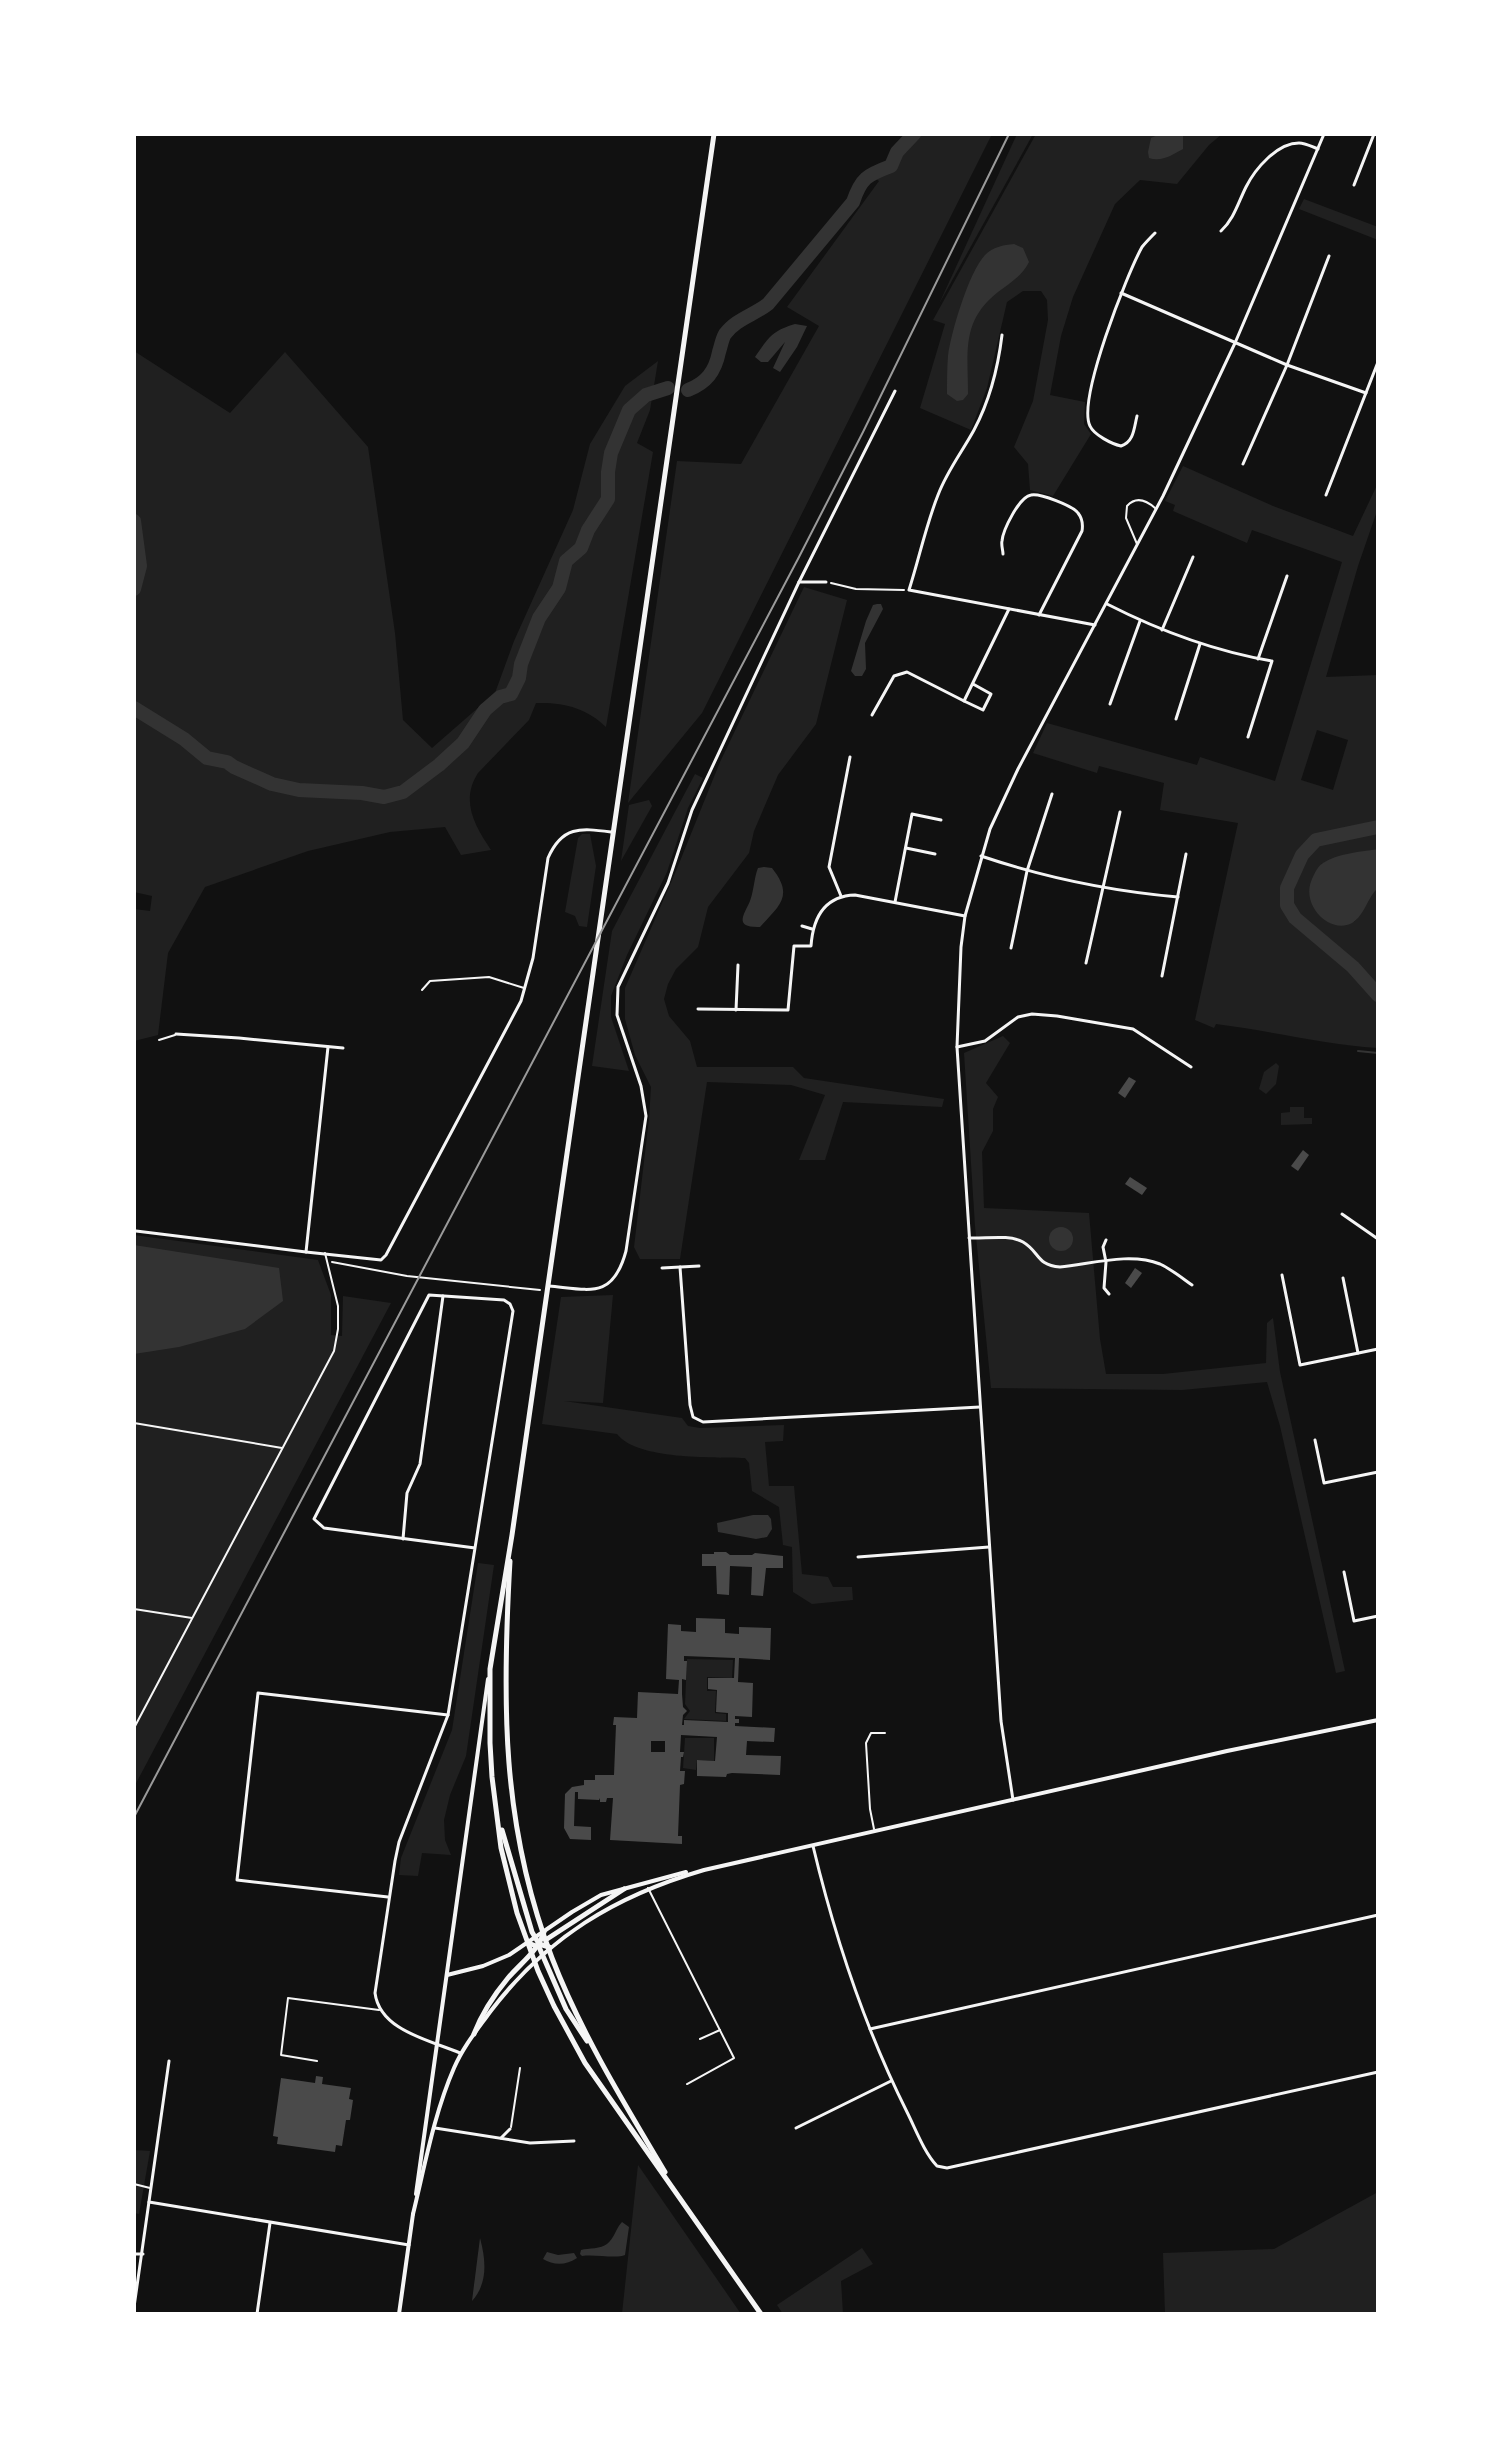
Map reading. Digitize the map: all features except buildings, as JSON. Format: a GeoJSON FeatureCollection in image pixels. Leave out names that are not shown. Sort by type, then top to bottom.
{"type":"FeatureCollection","features":[{"type":"Feature","properties":{"kind":"main road"},"geometry":{"type":"LineString","coordinates":[[714,134],[512,1535],[490,1669],[490,1743],[496,1811],[508,1877],[528,1943],[554,2006],[585,2063],[761,2314]]}},
{"type":"Feature","properties":{"kind":"main road"},"geometry":{"type":"LineString","coordinates":[[512,1535],[505,1657],[509,1767],[514,1808],[527,1875],[555,1965],[595,2052]]}},
{"type":"Feature","properties":{"kind":"main road"},"geometry":{"type":"LineString","coordinates":[[496,1811],[539,1945],[566,2009],[685,2204]]}},
{"type":"Feature","properties":{"kind":"main road"},"geometry":{"type":"LineString","coordinates":[[474,2034],[491,2000],[539,1945],[624,1889]]}},
{"type":"Feature","properties":{"kind":"main road"},"geometry":{"type":"LineString","coordinates":[[535,1960],[544,1931]]}},
{"type":"Feature","properties":{"kind":"main road"},"geometry":{"type":"LineString","coordinates":[[528,1943],[550,1947]]}},
{"type":"Feature","properties":{"kind":"street"},"geometry":{"type":"LineString","coordinates":[[1013,1800],[1003,1743],[957,1047],[965,916],[981,856],[1002,800],[1156,509],[1235,343],[1324,134]]}},
{"type":"Feature","properties":{"kind":"street"},"geometry":{"type":"LineString","coordinates":[[1354,185],[1374,134]]}},
{"type":"Feature","properties":{"kind":"street"},"geometry":{"type":"LineString","coordinates":[[1221,231],[1230,222],[1252,177],[1267,160],[1295,144],[1318,149]]}},
{"type":"Feature","properties":{"kind":"street"},"geometry":{"type":"LineString","coordinates":[[1137,416],[1133,435],[1121,446],[1094,431],[1088,417],[1104,339],[1144,244],[1155,233]]}},
{"type":"Feature","properties":{"kind":"street"},"geometry":{"type":"LineString","coordinates":[[1243,464],[1287,365],[1329,256]]}},
{"type":"Feature","properties":{"kind":"street"},"geometry":{"type":"LineString","coordinates":[[1121,293],[1287,365],[1366,393]]}},
{"type":"Feature","properties":{"kind":"street"},"geometry":{"type":"LineString","coordinates":[[1002,335],[991,391],[975,429],[937,496],[909,590],[1095,625]]}},
{"type":"Feature","properties":{"kind":"street"},"geometry":{"type":"LineString","coordinates":[[1326,495],[1378,362]]}},
{"type":"Feature","properties":{"kind":"street"},"geometry":{"type":"LineString","coordinates":[[548,1286],[590,1290],[603,1287],[621,1269],[646,1116],[641,1086],[617,1015],[618,987],[668,883],[692,810],[799,582],[895,391]]}},
{"type":"Feature","properties":{"kind":"street"},"geometry":{"type":"LineString","coordinates":[[1003,554],[1002,540],[1024,497],[1033,494],[1042,496],[1078,512],[1082,531],[1039,615]]}},
{"type":"Feature","properties":{"kind":"street"},"geometry":{"type":"LineString","coordinates":[[1162,630],[1193,557]]}},
{"type":"Feature","properties":{"kind":"street"},"geometry":{"type":"LineString","coordinates":[[1258,659],[1287,576]]}},
{"type":"Feature","properties":{"kind":"street"},"geometry":{"type":"LineString","coordinates":[[799,582],[826,582]]}},
{"type":"Feature","properties":{"kind":"street"},"geometry":{"type":"LineString","coordinates":[[1107,604],[1140,621],[1200,644],[1272,661],[1248,737]]}},
{"type":"Feature","properties":{"kind":"street"},"geometry":{"type":"LineString","coordinates":[[964,701],[1009,609]]}},
{"type":"Feature","properties":{"kind":"street"},"geometry":{"type":"LineString","coordinates":[[1110,704],[1140,621]]}},
{"type":"Feature","properties":{"kind":"street"},"geometry":{"type":"LineString","coordinates":[[1176,719],[1200,644]]}},
{"type":"Feature","properties":{"kind":"street"},"geometry":{"type":"LineString","coordinates":[[872,715],[894,676],[907,672],[983,710],[991,694],[973,684]]}},
{"type":"Feature","properties":{"kind":"street"},"geometry":{"type":"LineString","coordinates":[[841,896],[829,867],[850,757]]}},
{"type":"Feature","properties":{"kind":"street"},"geometry":{"type":"LineString","coordinates":[[1011,948],[1027,871],[1052,794]]}},
{"type":"Feature","properties":{"kind":"street"},"geometry":{"type":"LineString","coordinates":[[1086,963],[1120,812]]}},
{"type":"Feature","properties":{"kind":"street"},"geometry":{"type":"LineString","coordinates":[[895,902],[912,814],[941,820]]}},
{"type":"Feature","properties":{"kind":"street"},"geometry":{"type":"LineString","coordinates":[[135,1230],[381,1260],[514,1015],[533,958],[548,858],[555,843],[580,829],[614,833]]}},
{"type":"Feature","properties":{"kind":"street"},"geometry":{"type":"LineString","coordinates":[[906,848],[935,854]]}},
{"type":"Feature","properties":{"kind":"street"},"geometry":{"type":"LineString","coordinates":[[1162,976],[1186,854]]}},
{"type":"Feature","properties":{"kind":"street"},"geometry":{"type":"LineString","coordinates":[[981,856],[1027,871],[1101,888],[1178,897]]}},
{"type":"Feature","properties":{"kind":"street"},"geometry":{"type":"LineString","coordinates":[[698,1009],[788,1010],[794,946],[811,946],[814,921],[824,907],[841,896],[855,895],[965,916]]}},
{"type":"Feature","properties":{"kind":"street"},"geometry":{"type":"LineString","coordinates":[[802,926],[812,929]]}},
{"type":"Feature","properties":{"kind":"street"},"geometry":{"type":"LineString","coordinates":[[736,1010],[738,965]]}},
{"type":"Feature","properties":{"kind":"street"},"geometry":{"type":"LineString","coordinates":[[957,1047],[985,1041],[1024,1016],[1057,1016],[1133,1029],[1191,1067]]}},
{"type":"Feature","properties":{"kind":"street"},"geometry":{"type":"LineString","coordinates":[[176,1034],[343,1048]]}},
{"type":"Feature","properties":{"kind":"street"},"geometry":{"type":"LineString","coordinates":[[306,1252],[328,1047]]}},
{"type":"Feature","properties":{"kind":"street"},"geometry":{"type":"LineString","coordinates":[[1342,1214],[1378,1239]]}},
{"type":"Feature","properties":{"kind":"street"},"geometry":{"type":"LineString","coordinates":[[969,1238],[1024,1242],[1041,1262],[1049,1266],[1130,1259],[1158,1263],[1192,1285]]}},
{"type":"Feature","properties":{"kind":"street"},"geometry":{"type":"LineString","coordinates":[[1106,1240],[1103,1247],[1106,1262],[1104,1288],[1109,1294]]}},
{"type":"Feature","properties":{"kind":"street"},"geometry":{"type":"LineString","coordinates":[[662,1268],[699,1266]]}},
{"type":"Feature","properties":{"kind":"street"},"geometry":{"type":"LineString","coordinates":[[680,1267],[690,1405],[693,1417],[703,1422],[980,1407]]}},
{"type":"Feature","properties":{"kind":"street"},"geometry":{"type":"LineString","coordinates":[[1282,1275],[1300,1365],[1378,1349]]}},
{"type":"Feature","properties":{"kind":"street"},"geometry":{"type":"LineString","coordinates":[[1343,1278],[1358,1353]]}},
{"type":"Feature","properties":{"kind":"street"},"geometry":{"type":"LineString","coordinates":[[461,2053],[401,2028],[383,2016],[376,2001],[376,1983],[399,1842],[448,1715],[475,1548],[513,1311],[504,1300],[429,1295],[314,1519],[324,1528],[475,1548]]}},
{"type":"Feature","properties":{"kind":"street"},"geometry":{"type":"LineString","coordinates":[[403,1539],[407,1493],[420,1464],[443,1296]]}},
{"type":"Feature","properties":{"kind":"street"},"geometry":{"type":"LineString","coordinates":[[1315,1440],[1324,1483],[1378,1472]]}},
{"type":"Feature","properties":{"kind":"street"},"geometry":{"type":"LineString","coordinates":[[858,1557],[989,1547]]}},
{"type":"Feature","properties":{"kind":"street"},"geometry":{"type":"LineString","coordinates":[[1344,1572],[1354,1621],[1378,1616]]}},
{"type":"Feature","properties":{"kind":"street"},"geometry":{"type":"LineString","coordinates":[[399,2314],[490,1669]]}},
{"type":"Feature","properties":{"kind":"street"},"geometry":{"type":"LineString","coordinates":[[388,1897],[237,1880],[258,1693],[448,1715]]}},
{"type":"Feature","properties":{"kind":"street"},"geometry":{"type":"LineString","coordinates":[[550,1947],[596,1914],[648,1888],[704,1870],[1378,1720]]}},
{"type":"Feature","properties":{"kind":"street"},"geometry":{"type":"LineString","coordinates":[[812,1845],[835,1932],[870,2029],[891,2081],[937,2166],[947,2168],[1378,2072]]}},
{"type":"Feature","properties":{"kind":"street"},"geometry":{"type":"LineString","coordinates":[[544,1931],[601,1895],[675,1874],[704,1870]]}},
{"type":"Feature","properties":{"kind":"street"},"geometry":{"type":"LineString","coordinates":[[870,2029],[1378,1915]]}},
{"type":"Feature","properties":{"kind":"street"},"geometry":{"type":"LineString","coordinates":[[446,1975],[503,1958],[528,1943]]}},
{"type":"Feature","properties":{"kind":"street"},"geometry":{"type":"LineString","coordinates":[[413,2214],[434,2128],[461,2053],[509,1988],[535,1960]]}},
{"type":"Feature","properties":{"kind":"street"},"geometry":{"type":"LineString","coordinates":[[134,2307],[169,2061]]}},
{"type":"Feature","properties":{"kind":"street"},"geometry":{"type":"LineString","coordinates":[[796,2128],[891,2081]]}},
{"type":"Feature","properties":{"kind":"street"},"geometry":{"type":"LineString","coordinates":[[434,2128],[530,2143],[574,2141]]}},
{"type":"Feature","properties":{"kind":"street"},"geometry":{"type":"LineString","coordinates":[[501,2138],[510,2129]]}},
{"type":"Feature","properties":{"kind":"street"},"geometry":{"type":"LineString","coordinates":[[149,2202],[409,2245]]}},
{"type":"Feature","properties":{"kind":"street"},"geometry":{"type":"LineString","coordinates":[[257,2314],[270,2223]]}},
{"type":"Feature","properties":{"kind":"street"},"geometry":{"type":"LineString","coordinates":[[134,2254],[143,2254]]}},
{"type":"Feature","properties":{"kind":"lane"},"geometry":{"type":"LineString","coordinates":[[1137,546],[1126,518],[1127,506],[1137,500],[1156,509]]}},
{"type":"Feature","properties":{"kind":"lane"},"geometry":{"type":"LineString","coordinates":[[422,990],[430,981],[489,977],[525,988]]}},
{"type":"Feature","properties":{"kind":"lane"},"geometry":{"type":"LineString","coordinates":[[159,1040],[176,1034]]}},
{"type":"Feature","properties":{"kind":"lane"},"geometry":{"type":"LineString","coordinates":[[134,1728],[334,1351],[338,1306],[325,1253]]}},
{"type":"Feature","properties":{"kind":"lane"},"geometry":{"type":"LineString","coordinates":[[134,1423],[282,1448]]}},
{"type":"Feature","properties":{"kind":"lane"},"geometry":{"type":"LineString","coordinates":[[134,1609],[192,1619]]}},
{"type":"Feature","properties":{"kind":"lane"},"geometry":{"type":"LineString","coordinates":[[874,1832],[866,1743],[871,1733],[885,1733]]}},
{"type":"Feature","properties":{"kind":"lane"},"geometry":{"type":"LineString","coordinates":[[648,1888],[734,2058],[687,2084]]}},
{"type":"Feature","properties":{"kind":"lane"},"geometry":{"type":"LineString","coordinates":[[317,2061],[281,2055],[288,1998],[379,2010]]}},
{"type":"Feature","properties":{"kind":"lane"},"geometry":{"type":"LineString","coordinates":[[700,2039],[720,2030]]}},
{"type":"Feature","properties":{"kind":"lane"},"geometry":{"type":"LineString","coordinates":[[510,2129],[520,2068]]}},
{"type":"Feature","properties":{"kind":"lane"},"geometry":{"type":"LineString","coordinates":[[134,2184],[151,2188]]}},
{"type":"Feature","properties":{"kind":"path"},"geometry":{"type":"LineString","coordinates":[[826,582],[856,589],[909,590]]}},
{"type":"Feature","properties":{"kind":"path"},"geometry":{"type":"LineString","coordinates":[[326,1261],[407,1276],[539,1290],[548,1286]]}},
{"type":"Feature","properties":{"kind":"shaded area"},"geometry":{"type":"Polygon","coordinates":[[[918,134],[992,134],[702,713],[628,803],[677,461],[741,464],[819,326],[787,307],[879,181],[876,179],[918,134]]]}},
{"type":"Feature","properties":{"kind":"shaded area"},"geometry":{"type":"Polygon","coordinates":[[[1017,134],[1033,134],[939,304],[1017,134]]]}},
{"type":"Feature","properties":{"kind":"shaded area"},"geometry":{"type":"Polygon","coordinates":[[[1036,134],[1222,134],[1177,184],[1140,180],[1115,204],[1073,297],[1061,336],[1050,395],[1085,402],[1084,424],[1091,434],[1053,496],[1030,490],[1028,464],[1014,447],[1033,401],[1048,320],[1047,300],[1041,291],[1023,291],[1007,302],[987,388],[971,430],[920,408],[945,324],[933,320],[1036,134]]]}},
{"type":"Feature","properties":{"kind":"shaded area"},"geometry":{"type":"Polygon","coordinates":[[[1160,134],[1183,135],[1183,149],[1171,156],[1149,158],[1151,138],[1160,134]]]}},
{"type":"Feature","properties":{"kind":"shaded area"},"geometry":{"type":"Polygon","coordinates":[[[1304,199],[1378,227],[1378,240],[1299,209],[1304,199]]]}},
{"type":"Feature","properties":{"kind":"shaded area"},"geometry":{"type":"Polygon","coordinates":[[[1014,244],[1023,248],[1029,262],[1020,275],[986,303],[978,314],[969,338],[968,394],[957,401],[947,394],[947,366],[962,303],[985,255],[998,247],[1014,244]]]}},
{"type":"Feature","properties":{"kind":"shaded area"},"geometry":{"type":"Polygon","coordinates":[[[795,324],[807,326],[780,372],[773,368],[785,342],[768,362],[761,362],[755,357],[772,336],[795,324]]]}},
{"type":"Feature","properties":{"kind":"shaded area"},"geometry":{"type":"Polygon","coordinates":[[[134,351],[230,413],[285,352],[368,447],[395,633],[403,720],[432,748],[495,693],[514,641],[573,510],[590,444],[625,386],[658,361],[650,410],[637,443],[653,452],[606,727],[591,715],[574,708],[536,703],[529,720],[478,773],[473,783],[470,793],[472,813],[491,850],[461,855],[445,827],[390,832],[308,851],[205,887],[168,953],[158,1035],[134,1041],[134,909],[150,911],[152,896],[134,892],[134,351]]]}},
{"type":"Feature","properties":{"kind":"shaded area"},"geometry":{"type":"Polygon","coordinates":[[[1183,466],[1273,506],[1353,536],[1378,483],[1378,508],[1326,677],[1378,675],[1378,849],[1321,864],[1354,922],[1378,888],[1378,1048],[1216,1024],[1214,1028],[1195,1020],[1238,823],[1160,810],[1164,783],[1099,766],[1097,773],[1033,753],[1047,723],[1197,765],[1200,757],[1275,781],[1342,562],[1252,530],[1247,543],[1173,511],[1175,505],[1165,501],[1183,466]],[[1317,730],[1301,780],[1333,790],[1348,740],[1317,730]]]}},
{"type":"Feature","properties":{"kind":"shaded area"},"geometry":{"type":"Polygon","coordinates":[[[804,587],[847,600],[816,724],[778,775],[754,831],[749,853],[708,907],[698,947],[676,969],[664,999],[669,1016],[690,1041],[697,1067],[793,1067],[804,1078],[944,1099],[942,1107],[843,1102],[825,1160],[799,1160],[825,1095],[791,1085],[707,1082],[680,1259],[640,1259],[634,1247],[651,1087],[635,1055],[625,1019],[625,988],[720,762],[804,587]]]}},
{"type":"Feature","properties":{"kind":"shaded area"},"geometry":{"type":"Polygon","coordinates":[[[881,604],[883,609],[865,643],[866,669],[862,676],[855,676],[851,671],[866,621],[873,605],[881,604]]]}},
{"type":"Feature","properties":{"kind":"shaded area"},"geometry":{"type":"Polygon","coordinates":[[[695,774],[703,778],[688,808],[667,872],[611,996],[611,1017],[629,1071],[592,1066],[612,931],[695,774]]]}},
{"type":"Feature","properties":{"kind":"shaded area"},"geometry":{"type":"Polygon","coordinates":[[[649,800],[652,806],[621,861],[629,805],[649,800]]]}},
{"type":"Feature","properties":{"kind":"shaded area"},"geometry":{"type":"Polygon","coordinates":[[[582,834],[590,834],[596,866],[587,927],[579,926],[575,916],[565,912],[578,838],[582,834]]]}},
{"type":"Feature","properties":{"kind":"shaded area"},"geometry":{"type":"Polygon","coordinates":[[[1378,849],[1378,888],[1360,916],[1343,926],[1335,925],[1319,915],[1310,899],[1309,889],[1318,868],[1336,857],[1378,849]]]}},
{"type":"Feature","properties":{"kind":"shaded area"},"geometry":{"type":"Polygon","coordinates":[[[758,868],[772,868],[779,878],[782,900],[760,927],[752,927],[743,923],[743,916],[758,868]]]}},
{"type":"Feature","properties":{"kind":"shaded area"},"geometry":{"type":"Polygon","coordinates":[[[1003,1036],[1010,1043],[986,1083],[998,1097],[993,1109],[993,1131],[982,1152],[984,1208],[1089,1213],[1106,1374],[1163,1374],[1266,1363],[1267,1323],[1273,1318],[1280,1372],[1345,1671],[1336,1673],[1280,1426],[1267,1382],[1182,1390],[991,1388],[975,1226],[964,1053],[1003,1036]]]}},
{"type":"Feature","properties":{"kind":"shaded area"},"geometry":{"type":"Polygon","coordinates":[[[1276,1063],[1279,1066],[1276,1084],[1266,1094],[1259,1089],[1264,1072],[1276,1063]]]}},
{"type":"Feature","properties":{"kind":"shaded area"},"geometry":{"type":"Polygon","coordinates":[[[1290,1107],[1304,1107],[1304,1118],[1312,1118],[1312,1124],[1281,1125],[1281,1113],[1290,1112],[1290,1107]]]}},
{"type":"Feature","properties":{"kind":"shaded area"},"geometry":{"type":"Polygon","coordinates":[[[1061,1227],[1070,1230],[1073,1239],[1070,1248],[1061,1251],[1052,1248],[1049,1239],[1052,1230],[1061,1227]]]}},
{"type":"Feature","properties":{"kind":"shaded area"},"geometry":{"type":"Polygon","coordinates":[[[134,1235],[318,1260],[331,1295],[331,1335],[342,1336],[343,1296],[391,1303],[134,1787],[134,1235]]]}},
{"type":"Feature","properties":{"kind":"shaded area"},"geometry":{"type":"Polygon","coordinates":[[[134,1245],[279,1268],[283,1301],[245,1329],[179,1347],[134,1354],[134,1245]]]}},
{"type":"Feature","properties":{"kind":"shaded area"},"geometry":{"type":"Polygon","coordinates":[[[613,1295],[603,1403],[564,1401],[682,1418],[688,1426],[700,1428],[784,1425],[783,1441],[765,1442],[769,1486],[794,1486],[802,1574],[828,1577],[833,1587],[852,1587],[853,1600],[812,1604],[793,1592],[792,1547],[783,1545],[779,1507],[752,1491],[749,1463],[745,1458],[658,1453],[641,1449],[617,1434],[542,1424],[561,1297],[613,1295]]]}},
{"type":"Feature","properties":{"kind":"shaded area"},"geometry":{"type":"Polygon","coordinates":[[[768,1515],[771,1519],[772,1529],[767,1537],[756,1539],[718,1532],[717,1523],[768,1515]]]}},
{"type":"Feature","properties":{"kind":"shaded area"},"geometry":{"type":"Polygon","coordinates":[[[478,1563],[494,1565],[466,1756],[450,1795],[444,1820],[445,1840],[451,1855],[422,1853],[418,1876],[399,1875],[401,1858],[452,1730],[478,1563]]]}},
{"type":"Feature","properties":{"kind":"shaded area"},"geometry":{"type":"Polygon","coordinates":[[[687,1659],[733,1660],[732,1678],[707,1677],[707,1691],[716,1691],[715,1713],[726,1714],[726,1721],[684,1719],[690,1711],[685,1704],[687,1659]]]}},
{"type":"Feature","properties":{"kind":"shaded area"},"geometry":{"type":"Polygon","coordinates":[[[685,1738],[714,1738],[714,1761],[697,1760],[696,1770],[683,1768],[685,1738]]]}},
{"type":"Feature","properties":{"kind":"shaded area"},"geometry":{"type":"Polygon","coordinates":[[[134,2150],[150,2151],[139,2214],[134,2213],[134,2150]]]}},
{"type":"Feature","properties":{"kind":"shaded area"},"geometry":{"type":"Polygon","coordinates":[[[638,2165],[741,2314],[622,2314],[638,2165]]]}},
{"type":"Feature","properties":{"kind":"shaded area"},"geometry":{"type":"Polygon","coordinates":[[[1378,2192],[1378,2314],[1165,2314],[1163,2253],[1274,2249],[1378,2192]]]}},
{"type":"Feature","properties":{"kind":"shaded area"},"geometry":{"type":"Polygon","coordinates":[[[622,2222],[629,2227],[625,2255],[580,2254],[581,2250],[607,2244],[622,2222]]]}},
{"type":"Feature","properties":{"kind":"shaded area"},"geometry":{"type":"Polygon","coordinates":[[[480,2238],[484,2255],[483,2279],[472,2301],[480,2238]]]}},
{"type":"Feature","properties":{"kind":"shaded area"},"geometry":{"type":"Polygon","coordinates":[[[862,2248],[873,2264],[841,2281],[843,2314],[783,2314],[777,2305],[862,2248]]]}},
{"type":"Feature","properties":{"kind":"shaded area"},"geometry":{"type":"Polygon","coordinates":[[[547,2252],[558,2255],[574,2253],[577,2258],[556,2264],[543,2259],[547,2252]]]}},
{"type":"Feature","properties":{"kind":"waterway"},"geometry":{"type":"LineString","coordinates":[[688,390],[700,384],[712,371],[729,329],[768,304],[853,202],[862,182],[891,166],[897,152],[914,134]]}},
{"type":"Feature","properties":{"kind":"waterway"},"geometry":{"type":"LineString","coordinates":[[134,708],[184,739],[207,758],[227,762],[272,784],[299,790],[384,797],[403,792],[463,743],[485,710],[500,697],[511,694],[539,618],[559,588],[566,561],[581,548],[588,530],[608,499],[611,453],[629,410],[646,395],[668,388]]}},
{"type":"Feature","properties":{"kind":"waterway"},"geometry":{"type":"LineString","coordinates":[[134,521],[140,566],[134,589]]}},
{"type":"Feature","properties":{"kind":"waterway"},"geometry":{"type":"LineString","coordinates":[[1378,827],[1316,840],[1302,855],[1287,888],[1287,905],[1295,918],[1353,967],[1378,995]]}},
{"type":"Feature","properties":{"kind":"waterway"},"geometry":{"type":"LineString","coordinates":[[1358,1051],[1378,1053]]}},
{"type":"Feature","properties":{"kind":"railway"},"geometry":{"type":"LineString","coordinates":[[134,1817],[799,557],[1009,134]]}}]}
